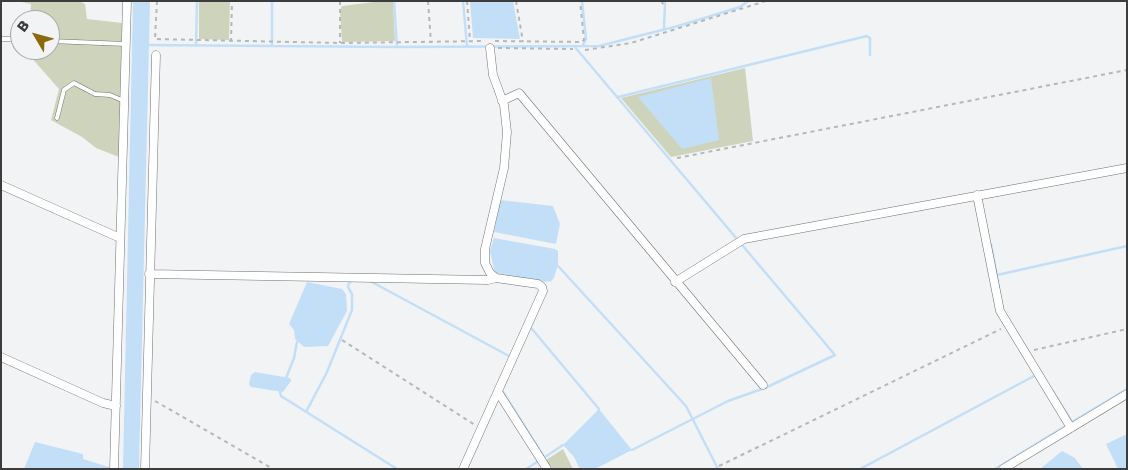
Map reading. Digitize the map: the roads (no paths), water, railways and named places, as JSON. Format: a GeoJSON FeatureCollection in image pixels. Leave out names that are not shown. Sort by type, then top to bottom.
{"type":"FeatureCollection","features":[{"type":"Feature","properties":{"kind":"street"},"geometry":{"type":"LineString","coordinates":[[114,469],[127,1]]}},
{"type":"Feature","properties":{"kind":"street"},"geometry":{"type":"LineString","coordinates":[[490,48],[493,75],[507,117],[506,150],[484,256],[490,273],[496,278]]}},
{"type":"Feature","properties":{"kind":"street"},"geometry":{"type":"LineString","coordinates":[[145,469],[156,55]]}},
{"type":"Feature","properties":{"kind":"street"},"geometry":{"type":"LineString","coordinates":[[502,102],[518,93],[763,385]]}},
{"type":"Feature","properties":{"kind":"street"},"geometry":{"type":"LineString","coordinates":[[675,282],[744,239],[1127,168]]}},
{"type":"Feature","properties":{"kind":"street"},"geometry":{"type":"LineString","coordinates":[[1,185],[120,238]]}},
{"type":"Feature","properties":{"kind":"street"},"geometry":{"type":"LineString","coordinates":[[977,195],[1000,311],[1007,326],[1071,428]]}},
{"type":"Feature","properties":{"kind":"street"},"geometry":{"type":"LineString","coordinates":[[149,274],[488,280],[496,278],[538,284],[543,288],[463,469]]}},
{"type":"Feature","properties":{"kind":"street"},"geometry":{"type":"LineString","coordinates":[[1,357],[103,403],[116,406]]}},
{"type":"Feature","properties":{"kind":"street"},"geometry":{"type":"LineString","coordinates":[[498,392],[547,469]]}},
{"type":"Feature","properties":{"kind":"street"},"geometry":{"type":"LineString","coordinates":[[1003,469],[1127,394]]}},
{"type":"Feature","properties":{"kind":"lane"},"geometry":{"type":"LineString","coordinates":[[60,41],[126,44]]}},
{"type":"Feature","properties":{"kind":"lane"},"geometry":{"type":"LineString","coordinates":[[57,118],[64,90],[74,83],[95,94],[110,95],[124,101]]}},
{"type":"Feature","properties":{"kind":"water"},"geometry":{"type":"Polygon","coordinates":[[[133,1],[150,1],[139,469],[123,469],[133,1]]]}},
{"type":"Feature","properties":{"kind":"water"},"geometry":{"type":"Polygon","coordinates":[[[470,1],[513,1],[520,39],[473,38],[470,1]]]}},
{"type":"Feature","properties":{"kind":"water"},"geometry":{"type":"Polygon","coordinates":[[[711,78],[719,140],[682,149],[638,97],[711,78]]]}},
{"type":"Feature","properties":{"kind":"water"},"geometry":{"type":"Polygon","coordinates":[[[500,200],[553,206],[560,224],[556,244],[494,232],[500,200]]]}},
{"type":"Feature","properties":{"kind":"water"},"geometry":{"type":"Polygon","coordinates":[[[494,238],[558,251],[558,264],[554,278],[551,281],[543,282],[497,273],[494,270],[490,251],[494,238]]]}},
{"type":"Feature","properties":{"kind":"water"},"geometry":{"type":"Polygon","coordinates":[[[307,282],[342,289],[346,294],[347,311],[328,346],[304,347],[295,339],[294,330],[289,324],[307,282]]]}},
{"type":"Feature","properties":{"kind":"water"},"geometry":{"type":"Polygon","coordinates":[[[255,372],[290,378],[291,381],[283,392],[251,387],[249,384],[251,375],[255,372]]]}},
{"type":"Feature","properties":{"kind":"water"},"geometry":{"type":"Polygon","coordinates":[[[599,409],[632,450],[595,469],[580,469],[574,457],[563,445],[599,409]]]}},
{"type":"Feature","properties":{"kind":"water"},"geometry":{"type":"Polygon","coordinates":[[[1127,434],[1127,469],[1118,469],[1106,444],[1127,434]]]}},
{"type":"Feature","properties":{"kind":"water"},"geometry":{"type":"Polygon","coordinates":[[[35,442],[83,454],[83,459],[109,467],[109,469],[24,469],[35,442]]]}},
{"type":"Feature","properties":{"kind":"water"},"geometry":{"type":"Polygon","coordinates":[[[1062,451],[1075,458],[1083,469],[1040,469],[1062,451]]]}},
{"type":"Feature","properties":{"kind":"waterway"},"geometry":{"type":"LineString","coordinates":[[196,45],[197,1]]}},
{"type":"Feature","properties":{"kind":"waterway"},"geometry":{"type":"LineString","coordinates":[[272,1],[272,46]]}},
{"type":"Feature","properties":{"kind":"waterway"},"geometry":{"type":"LineString","coordinates":[[394,1],[397,47]]}},
{"type":"Feature","properties":{"kind":"waterway"},"geometry":{"type":"LineString","coordinates":[[463,1],[467,46]]}},
{"type":"Feature","properties":{"kind":"waterway"},"geometry":{"type":"LineString","coordinates":[[582,1],[586,39],[583,45]]}},
{"type":"Feature","properties":{"kind":"waterway"},"geometry":{"type":"LineString","coordinates":[[147,45],[599,46],[678,26],[740,7],[748,1]]}},
{"type":"Feature","properties":{"kind":"waterway"},"geometry":{"type":"LineString","coordinates":[[664,28],[665,3]]}},
{"type":"Feature","properties":{"kind":"waterway"},"geometry":{"type":"LineString","coordinates":[[618,97],[867,36],[870,38],[870,55]]}},
{"type":"Feature","properties":{"kind":"waterway"},"geometry":{"type":"LineString","coordinates":[[574,46],[835,355],[765,388],[728,401],[632,450]]}},
{"type":"Feature","properties":{"kind":"waterway"},"geometry":{"type":"LineString","coordinates":[[991,244],[999,288]]}},
{"type":"Feature","properties":{"kind":"waterway"},"geometry":{"type":"LineString","coordinates":[[997,275],[1127,246]]}},
{"type":"Feature","properties":{"kind":"waterway"},"geometry":{"type":"LineString","coordinates":[[558,266],[686,406],[718,469]]}},
{"type":"Feature","properties":{"kind":"waterway"},"geometry":{"type":"LineString","coordinates":[[306,412],[327,372],[352,310],[352,294],[348,287],[352,281]]}},
{"type":"Feature","properties":{"kind":"waterway"},"geometry":{"type":"LineString","coordinates":[[370,281],[509,356]]}},
{"type":"Feature","properties":{"kind":"waterway"},"geometry":{"type":"LineString","coordinates":[[532,329],[599,409]]}},
{"type":"Feature","properties":{"kind":"waterway"},"geometry":{"type":"LineString","coordinates":[[286,378],[294,358],[297,342]]}},
{"type":"Feature","properties":{"kind":"waterway"},"geometry":{"type":"LineString","coordinates":[[860,469],[1034,376]]}},
{"type":"Feature","properties":{"kind":"waterway"},"geometry":{"type":"LineString","coordinates":[[1072,422],[1127,389]]}},
{"type":"Feature","properties":{"kind":"waterway"},"geometry":{"type":"LineString","coordinates":[[995,469],[1072,422],[1052,390]]}},
{"type":"Feature","properties":{"kind":"waterway"},"geometry":{"type":"LineString","coordinates":[[280,392],[281,396],[397,469]]}},
{"type":"Feature","properties":{"kind":"waterway"},"geometry":{"type":"LineString","coordinates":[[503,392],[544,457]]}},
{"type":"Feature","properties":{"kind":"waterway"},"geometry":{"type":"LineString","coordinates":[[545,457],[563,445]]}},
{"type":"Feature","properties":{"kind":"waterway"},"geometry":{"type":"LineString","coordinates":[[526,469],[540,460]]}}]}
